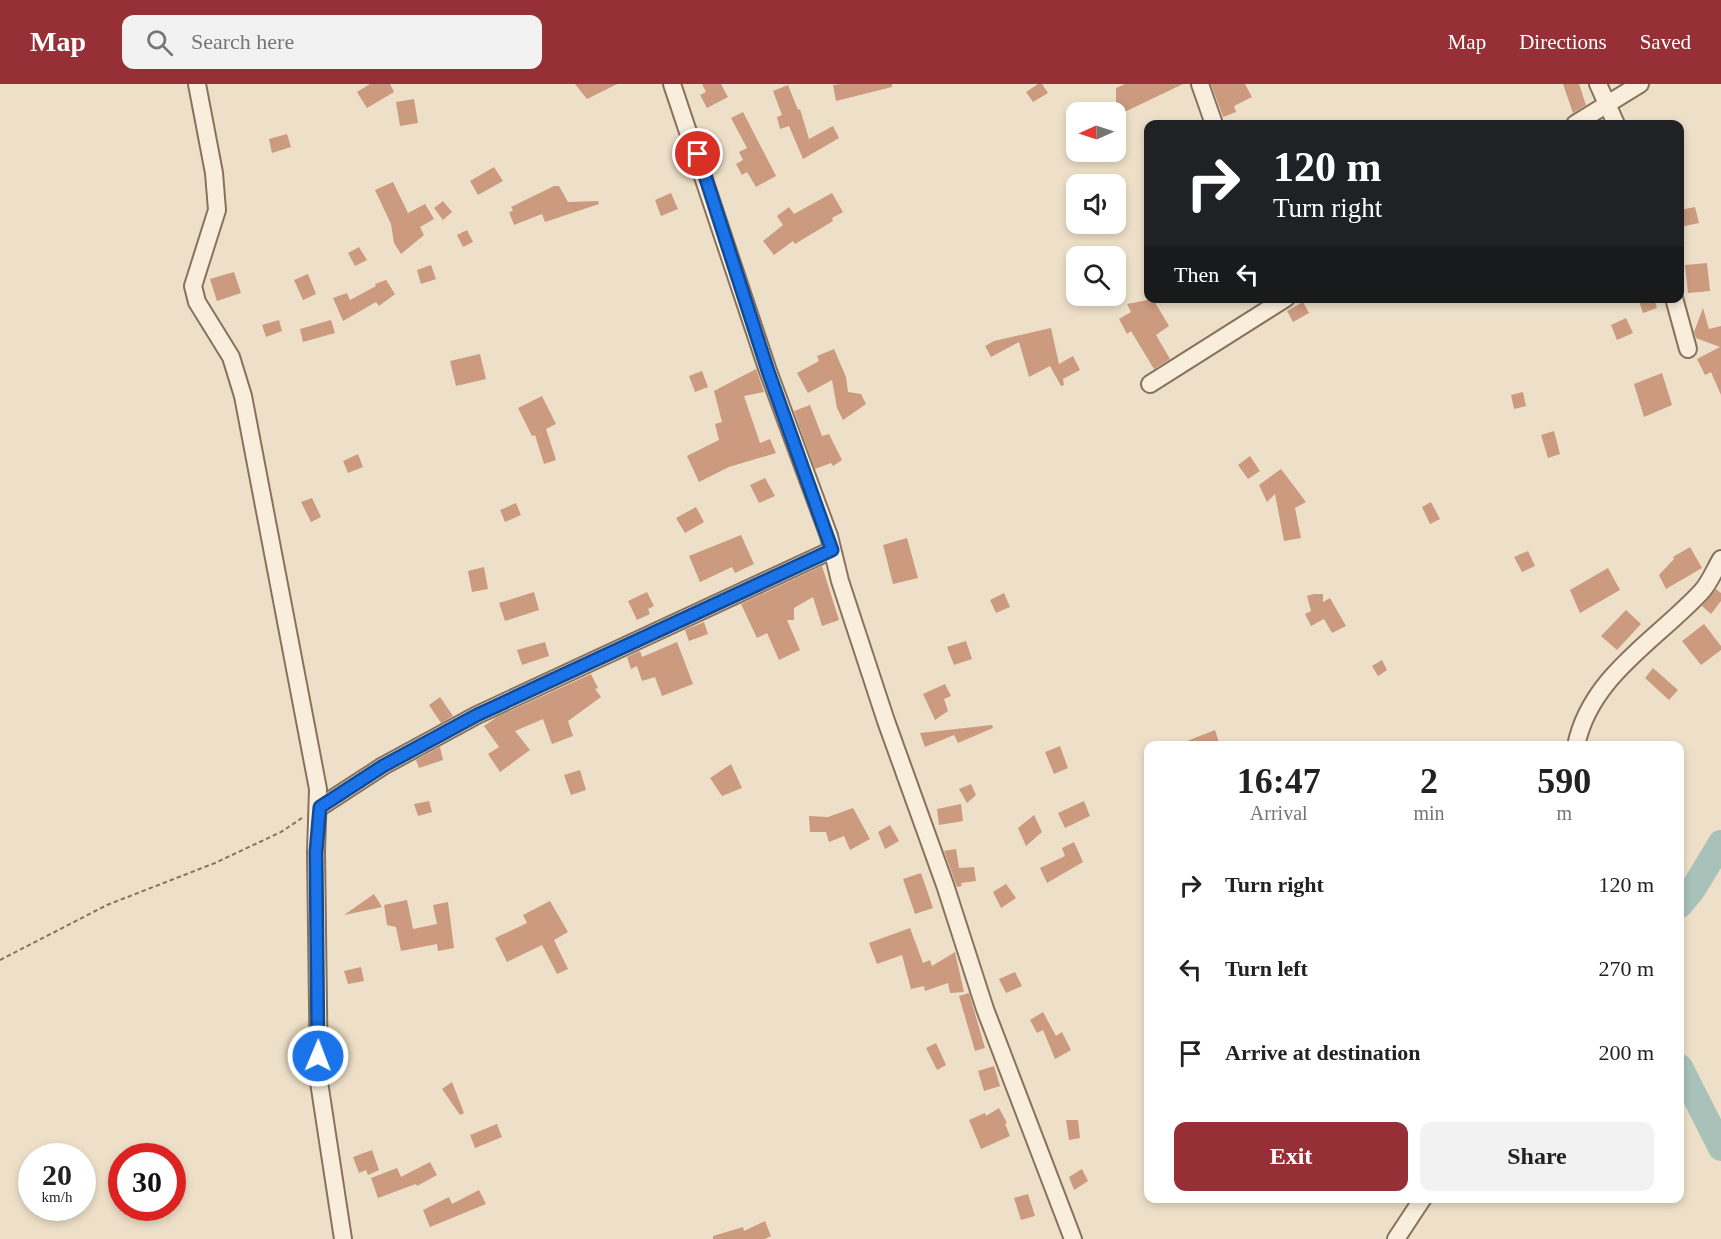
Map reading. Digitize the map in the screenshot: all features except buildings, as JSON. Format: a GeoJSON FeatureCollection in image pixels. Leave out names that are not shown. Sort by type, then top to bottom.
{"type":"FeatureCollection","features":[{"type":"Feature","properties":{"kind":"street"},"geometry":{"type":"LineString","coordinates":[[197,84],[214,173],[217,210],[193,286],[197,302],[231,357],[243,396],[308,726],[320,807],[316,852],[319,1082],[343,1239]]}},
{"type":"Feature","properties":{"kind":"street"},"geometry":{"type":"LineString","coordinates":[[672,84],[768,371],[832,550],[886,721],[945,885],[985,1009],[1073,1239]]}},
{"type":"Feature","properties":{"kind":"street"},"geometry":{"type":"LineString","coordinates":[[1200,84],[1213,120]]}},
{"type":"Feature","properties":{"kind":"street"},"geometry":{"type":"LineString","coordinates":[[1598,84],[1614,120]]}},
{"type":"Feature","properties":{"kind":"street"},"geometry":{"type":"LineString","coordinates":[[1581,120],[1640,84]]}},
{"type":"Feature","properties":{"kind":"street"},"geometry":{"type":"LineString","coordinates":[[1150,384],[1278,303]]}},
{"type":"Feature","properties":{"kind":"street"},"geometry":{"type":"LineString","coordinates":[[1675,303],[1688,349]]}},
{"type":"Feature","properties":{"kind":"street"},"geometry":{"type":"LineString","coordinates":[[320,807],[383,766],[477,715],[832,550]]}},
{"type":"Feature","properties":{"kind":"street"},"geometry":{"type":"LineString","coordinates":[[1578,741],[1587,712],[1607,682],[1703,589],[1721,559]]}},
{"type":"Feature","properties":{"kind":"street"},"geometry":{"type":"LineString","coordinates":[[1396,1239],[1420,1203]]}},
{"type":"Feature","properties":{"kind":"path"},"geometry":{"type":"LineString","coordinates":[[0,960],[107,905],[205,867],[263,841],[320,807]]}},
{"type":"Feature","properties":{"kind":"waterway"},"geometry":{"type":"LineString","coordinates":[[1684,900],[1721,843]]}},
{"type":"Feature","properties":{"kind":"waterway"},"geometry":{"type":"LineString","coordinates":[[1684,1075],[1721,1148]]}},
{"type":"Feature","properties":{"kind":"route"},"geometry":{"type":"LineString","coordinates":[[318,1056],[316,852],[320,807],[383,766],[477,715],[832,550],[829,536],[768,371],[723,238],[698,154]]}}]}
